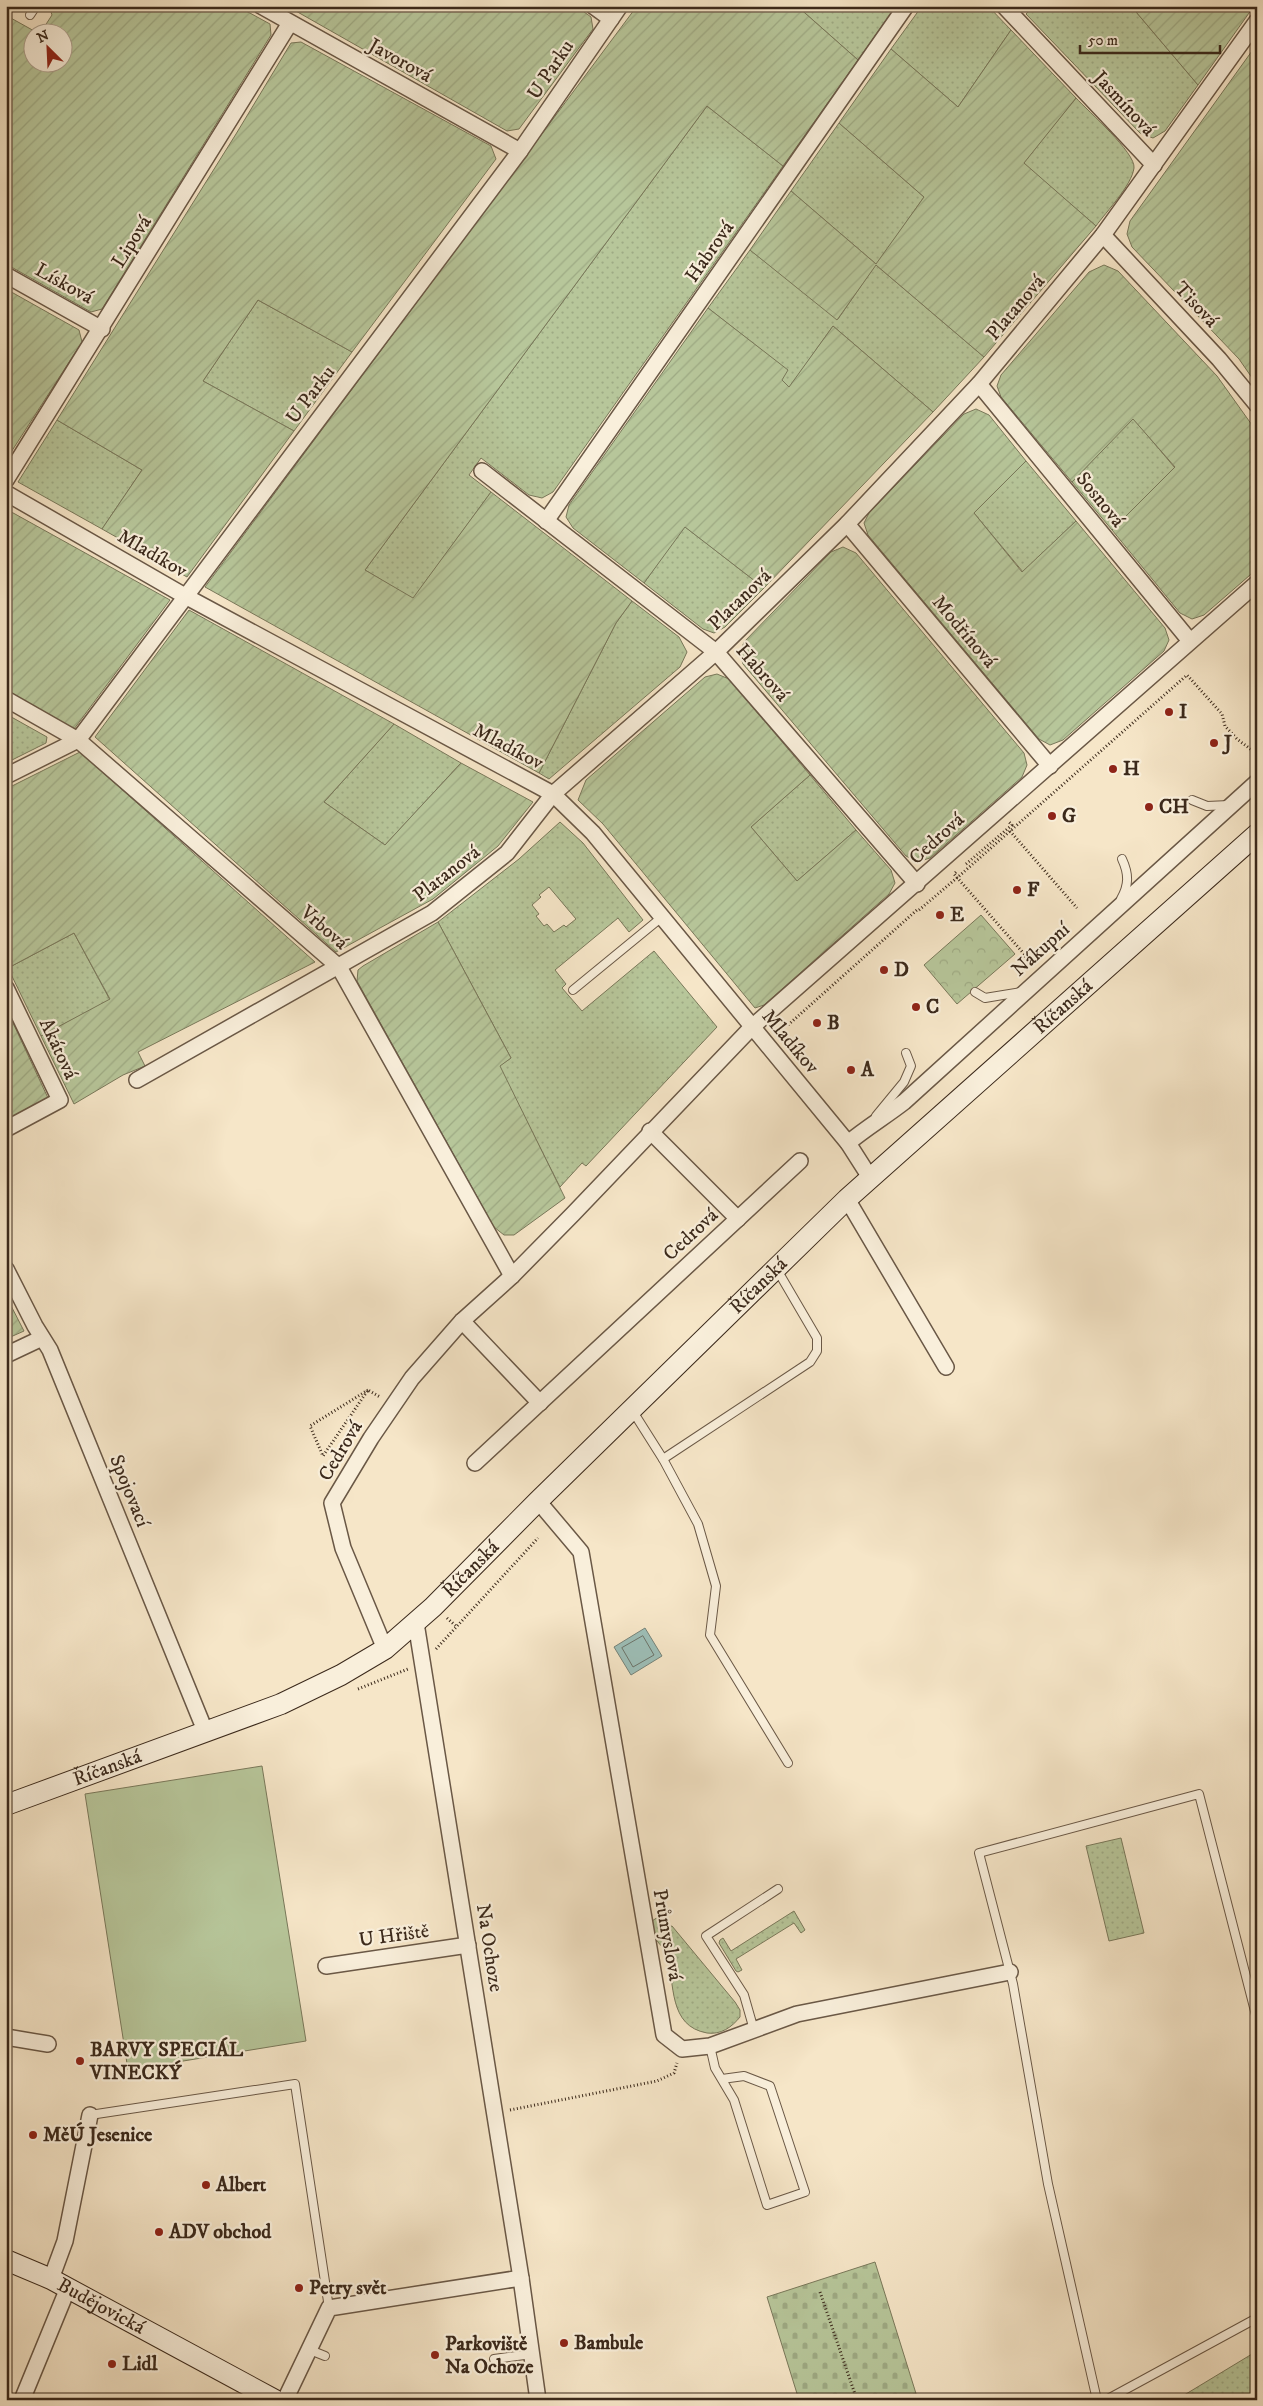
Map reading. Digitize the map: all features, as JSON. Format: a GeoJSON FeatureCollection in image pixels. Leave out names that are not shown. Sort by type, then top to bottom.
{"type":"FeatureCollection","features":[{"type":"Feature","properties":{"kind":"main road","name":"Říčanská"},"geometry":{"type":"LineString","coordinates":[[6,1806],[281,1704],[341,1675],[385,1649],[416,1623],[538,1500],[847,1199],[1257,834]]}},
{"type":"Feature","properties":{"kind":"main road","name":"Budějovická"},"geometry":{"type":"LineString","coordinates":[[6,2260],[60,2284],[275,2400]]}},
{"type":"Feature","properties":{"kind":"street","name":"Javorová"},"geometry":{"type":"LineString","coordinates":[[261,6],[520,151]]}},
{"type":"Feature","properties":{"kind":"street"},"geometry":{"type":"LineString","coordinates":[[593,6],[611,19]]}},
{"type":"Feature","properties":{"kind":"street","name":"U Parku"},"geometry":{"type":"LineString","coordinates":[[6,776],[78,740],[520,151],[620,6]]}},
{"type":"Feature","properties":{"kind":"street","name":"Habrová"},"geometry":{"type":"LineString","coordinates":[[546,521],[906,6]]}},
{"type":"Feature","properties":{"kind":"street","name":"Jasmínová"},"geometry":{"type":"LineString","coordinates":[[1004,6],[1154,165]]}},
{"type":"Feature","properties":{"kind":"street","name":"Platanová"},"geometry":{"type":"LineString","coordinates":[[137,1080],[432,913],[507,853],[553,794],[716,652],[847,524],[979,384],[1103,235],[1257,21]]}},
{"type":"Feature","properties":{"kind":"street","name":"Lipová"},"geometry":{"type":"LineString","coordinates":[[6,480],[102,329],[290,23]]}},
{"type":"Feature","properties":{"kind":"street","name":"Tisová"},"geometry":{"type":"LineString","coordinates":[[1103,235],[1213,352],[1257,406]]}},
{"type":"Feature","properties":{"kind":"street","name":"Lísková"},"geometry":{"type":"LineString","coordinates":[[6,275],[102,329]]}},
{"type":"Feature","properties":{"kind":"street","name":"Sosnová"},"geometry":{"type":"LineString","coordinates":[[979,384],[1190,641]]}},
{"type":"Feature","properties":{"kind":"street","name":"Habrová"},"geometry":{"type":"LineString","coordinates":[[482,471],[716,652],[917,884]]}},
{"type":"Feature","properties":{"kind":"street","name":"Mladíkov"},"geometry":{"type":"LineString","coordinates":[[6,493],[185,596],[553,794],[593,833],[848,1143],[871,1178]]}},
{"type":"Feature","properties":{"kind":"street","name":"Modřínová"},"geometry":{"type":"LineString","coordinates":[[847,524],[1050,766]]}},
{"type":"Feature","properties":{"kind":"street","name":"Cedrová"},"geometry":{"type":"LineString","coordinates":[[385,1649],[343,1548],[332,1503],[371,1438],[412,1378],[462,1321],[512,1276],[752,1027],[917,884],[1257,582]]}},
{"type":"Feature","properties":{"kind":"street","name":"Vrbová"},"geometry":{"type":"LineString","coordinates":[[6,699],[78,740],[339,967],[512,1276]]}},
{"type":"Feature","properties":{"kind":"street","name":"Nákupní"},"geometry":{"type":"LineString","coordinates":[[848,1143],[868,1126],[904,1102],[1257,782]]}},
{"type":"Feature","properties":{"kind":"street","name":"Akátová"},"geometry":{"type":"LineString","coordinates":[[6,988],[60,1100],[6,1129]]}},
{"type":"Feature","properties":{"kind":"street","name":"Cedrová"},"geometry":{"type":"LineString","coordinates":[[650,1131],[738,1219]]}},
{"type":"Feature","properties":{"kind":"street","name":"Cedrová"},"geometry":{"type":"LineString","coordinates":[[475,1463],[800,1161]]}},
{"type":"Feature","properties":{"kind":"street"},"geometry":{"type":"LineString","coordinates":[[847,1199],[946,1367]]}},
{"type":"Feature","properties":{"kind":"street","name":"Spojovací"},"geometry":{"type":"LineString","coordinates":[[6,1269],[50,1350],[206,1733]]}},
{"type":"Feature","properties":{"kind":"street"},"geometry":{"type":"LineString","coordinates":[[462,1321],[540,1403]]}},
{"type":"Feature","properties":{"kind":"street"},"geometry":{"type":"LineString","coordinates":[[6,1355],[42,1338]]}},
{"type":"Feature","properties":{"kind":"street","name":"Průmyslová"},"geometry":{"type":"LineString","coordinates":[[538,1500],[581,1552],[664,2035],[682,2049]]}},
{"type":"Feature","properties":{"kind":"street","name":"Na Ochoze"},"geometry":{"type":"LineString","coordinates":[[416,1623],[522,2278],[538,2400]]}},
{"type":"Feature","properties":{"kind":"street","name":"U Hřiště"},"geometry":{"type":"LineString","coordinates":[[326,1966],[468,1946]]}},
{"type":"Feature","properties":{"kind":"street"},"geometry":{"type":"LineString","coordinates":[[682,2049],[710,2046],[797,2014],[1010,1972]]}},
{"type":"Feature","properties":{"kind":"street"},"geometry":{"type":"LineString","coordinates":[[6,2037],[48,2044]]}},
{"type":"Feature","properties":{"kind":"street"},"geometry":{"type":"LineString","coordinates":[[22,2400],[60,2284],[65,2241],[90,2115]]}},
{"type":"Feature","properties":{"kind":"street"},"geometry":{"type":"LineString","coordinates":[[285,2400],[329,2308],[522,2278]]}},
{"type":"Feature","properties":{"kind":"lane"},"geometry":{"type":"LineString","coordinates":[[30,16],[36,6]]}},
{"type":"Feature","properties":{"kind":"lane"},"geometry":{"type":"LineString","coordinates":[[1192,800],[1207,806],[1232,804]]}},
{"type":"Feature","properties":{"kind":"lane"},"geometry":{"type":"LineString","coordinates":[[1116,910],[1127,889],[1128,872],[1122,860]]}},
{"type":"Feature","properties":{"kind":"lane"},"geometry":{"type":"LineString","coordinates":[[573,990],[662,917]]}},
{"type":"Feature","properties":{"kind":"lane"},"geometry":{"type":"LineString","coordinates":[[975,992],[985,998],[1011,995],[1028,989]]}},
{"type":"Feature","properties":{"kind":"lane"},"geometry":{"type":"LineString","coordinates":[[868,1126],[904,1082],[911,1066],[906,1053]]}},
{"type":"Feature","properties":{"kind":"lane"},"geometry":{"type":"LineString","coordinates":[[663,1459],[810,1362],[817,1351],[817,1338],[776,1267]]}},
{"type":"Feature","properties":{"kind":"lane"},"geometry":{"type":"LineString","coordinates":[[631,1409],[663,1459],[698,1524],[716,1586],[710,1636],[788,1764]]}},
{"type":"Feature","properties":{"kind":"lane"},"geometry":{"type":"LineString","coordinates":[[1097,2400],[1048,2184],[1010,1972],[979,1853],[1199,1794],[1257,2018]]}},
{"type":"Feature","properties":{"kind":"lane"},"geometry":{"type":"LineString","coordinates":[[754,2030],[744,1995],[706,1936],[778,1889]]}},
{"type":"Feature","properties":{"kind":"lane"},"geometry":{"type":"LineString","coordinates":[[710,2046],[715,2068],[734,2100],[767,2205],[805,2192],[770,2086],[744,2076],[722,2079]]}},
{"type":"Feature","properties":{"kind":"lane"},"geometry":{"type":"LineString","coordinates":[[90,2115],[295,2084],[329,2308]]}},
{"type":"Feature","properties":{"kind":"lane"},"geometry":{"type":"LineString","coordinates":[[1106,2400],[1257,2318]]}},
{"type":"Feature","properties":{"kind":"lane"},"geometry":{"type":"LineString","coordinates":[[310,2350],[325,2356]]}},
{"type":"Feature","properties":{"kind":"lane"},"geometry":{"type":"LineString","coordinates":[[494,2359],[532,2354]]}},
{"type":"Feature","properties":{"kind":"path"},"geometry":{"type":"LineString","coordinates":[[788,1025],[1187,675],[1222,714],[1225,726],[1237,739],[1253,751]]}},
{"type":"Feature","properties":{"kind":"path"},"geometry":{"type":"LineString","coordinates":[[1005,818],[1012,825],[954,874],[1025,954],[1028,989]]}},
{"type":"Feature","properties":{"kind":"path"},"geometry":{"type":"LineString","coordinates":[[1010,831],[1077,908]]}},
{"type":"Feature","properties":{"kind":"path"},"geometry":{"type":"LineString","coordinates":[[919,910],[916,906],[946,880]]}},
{"type":"Feature","properties":{"kind":"path"},"geometry":{"type":"LineString","coordinates":[[798,1010],[802,1013]]}},
{"type":"Feature","properties":{"kind":"path"},"geometry":{"type":"LineString","coordinates":[[368,1390],[345,1423],[323,1456],[310,1426],[368,1390]]}},
{"type":"Feature","properties":{"kind":"path"},"geometry":{"type":"LineString","coordinates":[[368,1390],[385,1400]]}},
{"type":"Feature","properties":{"kind":"path"},"geometry":{"type":"LineString","coordinates":[[432,1653],[538,1538]]}},
{"type":"Feature","properties":{"kind":"path"},"geometry":{"type":"LineString","coordinates":[[495,2113],[657,2081],[674,2073],[682,2049]]}},
{"type":"Feature","properties":{"kind":"path"},"geometry":{"type":"LineString","coordinates":[[820,2292],[857,2400]]}},
{"type":"Feature","properties":{"kind":"green space"},"geometry":{"type":"Polygon","coordinates":[[[6,6],[15,6],[9,17],[22,24],[22,72],[72,72],[72,22],[47,22],[52,15],[49,6],[237,6],[270,24],[271,35],[102,309],[91,312],[6,264],[6,6]]]}},
{"type":"Feature","properties":{"kind":"green space"},"geometry":{"type":"Polygon","coordinates":[[[287,6],[576,6],[591,17],[593,29],[519,129],[507,131],[287,6]]]}},
{"type":"Feature","properties":{"kind":"green space"},"geometry":{"type":"Polygon","coordinates":[[[637,6],[797,6],[858,60],[783,166],[707,106],[365,570],[413,598],[491,492],[632,601],[616,623],[539,773],[205,587],[637,6]]]}},
{"type":"Feature","properties":{"kind":"green space"},"geometry":{"type":"Polygon","coordinates":[[[797,6],[896,6],[858,60],[797,6]]]}},
{"type":"Feature","properties":{"kind":"green space"},"geometry":{"type":"Polygon","coordinates":[[[922,6],[988,6],[1011,30],[958,107],[891,49],[922,6]]]}},
{"type":"Feature","properties":{"kind":"green space"},"geometry":{"type":"Polygon","coordinates":[[[1034,6],[1131,6],[1198,85],[1165,131],[1153,138],[1140,133],[1026,14],[1034,6]]]}},
{"type":"Feature","properties":{"kind":"green space"},"geometry":{"type":"Polygon","coordinates":[[[1131,6],[1254,6],[1198,85],[1131,6]]]}},
{"type":"Feature","properties":{"kind":"green space"},"geometry":{"type":"Polygon","coordinates":[[[1011,30],[1076,98],[1024,163],[1096,226],[984,357],[876,265],[837,320],[750,250],[791,191],[876,264],[924,197],[839,123],[891,49],[958,107],[1011,30]]]}},
{"type":"Feature","properties":{"kind":"green space"},"geometry":{"type":"Polygon","coordinates":[[[301,42],[491,146],[496,159],[352,352],[258,300],[203,381],[294,431],[187,577],[102,529],[142,470],[57,420],[291,43],[301,42]]]}},
{"type":"Feature","properties":{"kind":"green space"},"geometry":{"type":"Polygon","coordinates":[[[1257,44],[1257,385],[1239,359],[1132,247],[1127,234],[1130,221],[1257,44]]]}},
{"type":"Feature","properties":{"kind":"green space"},"geometry":{"type":"Polygon","coordinates":[[[1076,98],[1120,143],[1133,161],[1134,168],[1129,182],[1096,226],[1023,163],[1076,98]]]}},
{"type":"Feature","properties":{"kind":"green space"},"geometry":{"type":"Polygon","coordinates":[[[707,106],[783,166],[553,492],[542,498],[529,495],[481,458],[469,475],[491,492],[413,599],[365,570],[707,106]]]}},
{"type":"Feature","properties":{"kind":"green space"},"geometry":{"type":"Polygon","coordinates":[[[839,123],[924,197],[876,265],[984,357],[933,412],[833,326],[789,388],[781,380],[787,370],[708,308],[750,250],[838,319],[876,264],[791,191],[839,123]]]}},
{"type":"Feature","properties":{"kind":"green space"},"geometry":{"type":"Polygon","coordinates":[[[1104,265],[1118,271],[1217,376],[1257,432],[1257,569],[1204,615],[1192,619],[1180,613],[1112,530],[1175,467],[1133,419],[1072,482],[1001,397],[997,386],[1001,375],[1089,272],[1104,265]]]}},
{"type":"Feature","properties":{"kind":"green space"},"geometry":{"type":"Polygon","coordinates":[[[6,289],[79,330],[82,342],[6,460],[6,289]]]}},
{"type":"Feature","properties":{"kind":"green space"},"geometry":{"type":"Polygon","coordinates":[[[258,300],[352,352],[294,431],[203,381],[258,300]]]}},
{"type":"Feature","properties":{"kind":"green space"},"geometry":{"type":"Polygon","coordinates":[[[708,308],[788,370],[782,380],[789,387],[833,326],[933,412],[764,588],[685,527],[644,583],[573,528],[566,517],[569,505],[708,308]]]}},
{"type":"Feature","properties":{"kind":"green space"},"geometry":{"type":"Polygon","coordinates":[[[976,409],[989,415],[1026,461],[974,513],[1022,572],[1076,521],[1165,628],[1169,640],[1164,651],[1063,740],[1050,745],[1039,739],[868,535],[864,523],[869,513],[964,414],[976,409]]]}},
{"type":"Feature","properties":{"kind":"green space"},"geometry":{"type":"Polygon","coordinates":[[[1133,418],[1175,468],[1112,530],[1072,482],[1133,418]]]}},
{"type":"Feature","properties":{"kind":"green space"},"geometry":{"type":"Polygon","coordinates":[[[57,420],[142,470],[102,529],[18,482],[57,420]]]}},
{"type":"Feature","properties":{"kind":"green space"},"geometry":{"type":"Polygon","coordinates":[[[1026,461],[1076,521],[1023,572],[974,513],[1026,461]]]}},
{"type":"Feature","properties":{"kind":"green space"},"geometry":{"type":"Polygon","coordinates":[[[6,509],[170,600],[74,729],[6,690],[6,509]]]}},
{"type":"Feature","properties":{"kind":"green space"},"geometry":{"type":"Polygon","coordinates":[[[684,526],[764,588],[725,627],[714,633],[703,629],[644,583],[684,526]]]}},
{"type":"Feature","properties":{"kind":"green space"},"geometry":{"type":"Polygon","coordinates":[[[843,547],[856,553],[1024,753],[1027,765],[1022,777],[930,858],[917,862],[906,856],[743,664],[740,653],[744,642],[831,552],[843,547]]]}},
{"type":"Feature","properties":{"kind":"green space"},"geometry":{"type":"Polygon","coordinates":[[[632,601],[679,637],[687,652],[680,667],[549,779],[539,773],[616,623],[632,601]]]}},
{"type":"Feature","properties":{"kind":"green space"},"geometry":{"type":"Polygon","coordinates":[[[189,610],[394,724],[324,802],[385,845],[461,763],[533,802],[498,846],[433,899],[336,952],[95,737],[189,610]]]}},
{"type":"Feature","properties":{"kind":"green space"},"geometry":{"type":"Polygon","coordinates":[[[717,674],[729,679],[810,775],[751,827],[797,881],[856,830],[891,870],[895,883],[889,894],[764,1005],[755,1008],[603,824],[578,800],[586,780],[705,677],[717,674]]]}},
{"type":"Feature","properties":{"kind":"green space"},"geometry":{"type":"Polygon","coordinates":[[[6,714],[47,737],[46,743],[6,763],[6,714]]]}},
{"type":"Feature","properties":{"kind":"green space"},"geometry":{"type":"Polygon","coordinates":[[[394,724],[461,763],[385,845],[324,802],[394,724]]]}},
{"type":"Feature","properties":{"kind":"green space"},"geometry":{"type":"Polygon","coordinates":[[[80,752],[315,962],[138,1052],[145,1066],[123,1075],[74,1104],[41,1036],[110,999],[74,933],[8,968],[6,965],[6,789],[80,752]]]}},
{"type":"Feature","properties":{"kind":"green space"},"geometry":{"type":"Polygon","coordinates":[[[810,775],[856,830],[797,881],[751,827],[810,775]]]}},
{"type":"Feature","properties":{"kind":"green space"},"geometry":{"type":"Polygon","coordinates":[[[560,822],[583,843],[643,920],[629,932],[618,918],[555,970],[566,984],[562,988],[582,1011],[654,951],[717,1027],[586,1166],[582,1163],[560,1187],[499,1066],[511,1058],[438,922],[519,859],[560,822]],[[549,887],[539,895],[541,897],[532,905],[539,914],[536,916],[544,926],[547,924],[554,932],[564,925],[566,927],[576,919],[549,887]]]}},
{"type":"Feature","properties":{"kind":"green space"},"geometry":{"type":"Polygon","coordinates":[[[981,915],[1015,954],[957,1004],[924,965],[981,915]]]}},
{"type":"Feature","properties":{"kind":"green space"},"geometry":{"type":"Polygon","coordinates":[[[438,922],[511,1058],[500,1066],[565,1198],[514,1235],[504,1235],[494,1227],[357,981],[358,970],[363,966],[438,922]]]}},
{"type":"Feature","properties":{"kind":"green space"},"geometry":{"type":"Polygon","coordinates":[[[74,933],[110,1000],[41,1036],[8,968],[74,933]]]}},
{"type":"Feature","properties":{"kind":"green space"},"geometry":{"type":"Polygon","coordinates":[[[6,1008],[48,1098],[6,1120],[6,1008]]]}},
{"type":"Feature","properties":{"kind":"green space"},"geometry":{"type":"Polygon","coordinates":[[[6,1296],[24,1331],[6,1339],[6,1296]]]}},
{"type":"Feature","properties":{"kind":"green space"},"geometry":{"type":"Polygon","coordinates":[[[262,1766],[306,2041],[128,2070],[85,1794],[262,1766]]]}},
{"type":"Feature","properties":{"kind":"green space"},"geometry":{"type":"Polygon","coordinates":[[[1121,1838],[1144,1933],[1109,1941],[1086,1846],[1121,1838]]]}},
{"type":"Feature","properties":{"kind":"green space"},"geometry":{"type":"Polygon","coordinates":[[[794,1911],[805,1930],[801,1933],[794,1923],[736,1959],[742,1970],[736,1971],[719,1943],[720,1940],[723,1938],[731,1951],[794,1911]]]}},
{"type":"Feature","properties":{"kind":"green space"},"geometry":{"type":"Polygon","coordinates":[[[658,1917],[664,1928],[672,1926],[740,2010],[740,2017],[726,2030],[717,2033],[707,2033],[694,2029],[685,2022],[679,2013],[675,2002],[667,1954],[657,1941],[654,1933],[652,1921],[658,1917]]]}},
{"type":"Feature","properties":{"kind":"green space"},"geometry":{"type":"Polygon","coordinates":[[[875,2262],[918,2400],[799,2400],[767,2297],[875,2262]]]}},
{"type":"Feature","properties":{"kind":"green space"},"geometry":{"type":"Polygon","coordinates":[[[1257,2351],[1257,2400],[1176,2400],[1257,2351]]]}},
{"type":"Feature","properties":{"kind":"water"},"geometry":{"type":"Polygon","coordinates":[[[645,1628],[662,1656],[631,1675],[614,1647],[645,1628]]]}},
{"type":"Feature","properties":{"kind":"place","name":"I"},"geometry":{"type":"Point","coordinates":[1169,712]}},
{"type":"Feature","properties":{"kind":"place","name":"J"},"geometry":{"type":"Point","coordinates":[1214,743]}},
{"type":"Feature","properties":{"kind":"place","name":"H"},"geometry":{"type":"Point","coordinates":[1113,769]}},
{"type":"Feature","properties":{"kind":"place","name":"CH"},"geometry":{"type":"Point","coordinates":[1149,807]}},
{"type":"Feature","properties":{"kind":"place","name":"G"},"geometry":{"type":"Point","coordinates":[1052,816]}},
{"type":"Feature","properties":{"kind":"place","name":"F"},"geometry":{"type":"Point","coordinates":[1017,890]}},
{"type":"Feature","properties":{"kind":"place","name":"E"},"geometry":{"type":"Point","coordinates":[940,915]}},
{"type":"Feature","properties":{"kind":"place","name":"D"},"geometry":{"type":"Point","coordinates":[884,970]}},
{"type":"Feature","properties":{"kind":"place","name":"C"},"geometry":{"type":"Point","coordinates":[916,1007]}},
{"type":"Feature","properties":{"kind":"place","name":"B"},"geometry":{"type":"Point","coordinates":[817,1023]}},
{"type":"Feature","properties":{"kind":"place","name":"A"},"geometry":{"type":"Point","coordinates":[851,1070]}},
{"type":"Feature","properties":{"kind":"place","name":"BARVY SPECIÁL VINECKÝ"},"geometry":{"type":"Point","coordinates":[80,2061]}},
{"type":"Feature","properties":{"kind":"place","name":"MěÚ Jesenice"},"geometry":{"type":"Point","coordinates":[33,2135]}},
{"type":"Feature","properties":{"kind":"place","name":"Albert"},"geometry":{"type":"Point","coordinates":[206,2185]}},
{"type":"Feature","properties":{"kind":"place","name":"ADV obchod"},"geometry":{"type":"Point","coordinates":[159,2232]}},
{"type":"Feature","properties":{"kind":"place","name":"Petry svět"},"geometry":{"type":"Point","coordinates":[299,2288]}},
{"type":"Feature","properties":{"kind":"place","name":"Bambule"},"geometry":{"type":"Point","coordinates":[564,2343]}},
{"type":"Feature","properties":{"kind":"place","name":"Parkoviště Na Ochoze"},"geometry":{"type":"Point","coordinates":[435,2355]}},
{"type":"Feature","properties":{"kind":"place","name":"Lidl"},"geometry":{"type":"Point","coordinates":[112,2364]}}]}
